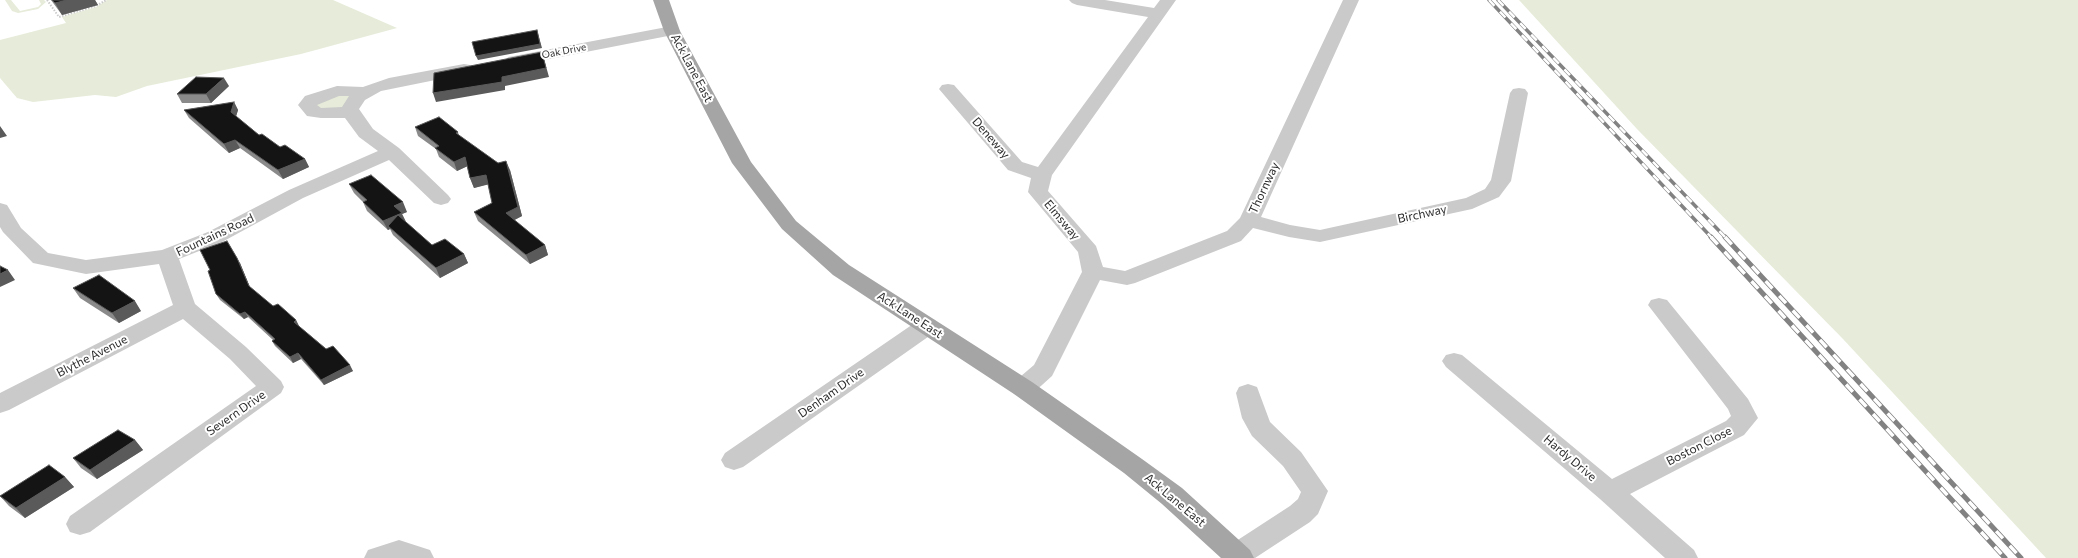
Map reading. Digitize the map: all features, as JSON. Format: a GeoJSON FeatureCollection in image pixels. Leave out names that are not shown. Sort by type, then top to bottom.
{"type":"FeatureCollection","features":[{"type":"Feature","properties":{"kind":"main road","name":"Ack Lane East"},"geometry":{"type":"LineString","coordinates":[[661,0],[672,31],[742,163],[789,225],[841,270],[1023,388],[1133,466],[1172,496],[1238,557]]}},
{"type":"Feature","properties":{"kind":"street"},"geometry":{"type":"LineString","coordinates":[[1077,0],[1164,7]]}},
{"type":"Feature","properties":{"kind":"street","name":"Thornway"},"geometry":{"type":"LineString","coordinates":[[1093,272],[1126,278],[1234,236],[1249,220],[1351,0]]}},
{"type":"Feature","properties":{"kind":"street","name":"Elmsway"},"geometry":{"type":"LineString","coordinates":[[1093,272],[1088,251],[1038,192],[1042,175],[1164,7]]}},
{"type":"Feature","properties":{"kind":"street","name":"Oak Drive"},"geometry":{"type":"LineString","coordinates":[[364,92],[348,90],[337,91],[317,97],[311,100],[307,105],[313,112],[350,112],[352,103],[364,92],[389,83],[672,31]]}},
{"type":"Feature","properties":{"kind":"street","name":"Deneway"},"geometry":{"type":"LineString","coordinates":[[948,89],[1015,166],[1042,175]]}},
{"type":"Feature","properties":{"kind":"street","name":"Birchway"},"geometry":{"type":"LineString","coordinates":[[1249,220],[1289,231],[1320,236],[1472,203],[1492,193],[1501,181],[1519,92]]}},
{"type":"Feature","properties":{"kind":"street"},"geometry":{"type":"LineString","coordinates":[[350,112],[366,133],[392,152],[441,199]]}},
{"type":"Feature","properties":{"kind":"street","name":"Fountains Road"},"geometry":{"type":"LineString","coordinates":[[2,216],[13,232],[41,258],[86,267],[167,256],[215,238],[296,194],[392,152]]}},
{"type":"Feature","properties":{"kind":"street"},"geometry":{"type":"LineString","coordinates":[[167,256],[185,308]]}},
{"type":"Feature","properties":{"kind":"street"},"geometry":{"type":"LineString","coordinates":[[1023,388],[1043,370],[1093,272]]}},
{"type":"Feature","properties":{"kind":"street","name":"Boston Close"},"geometry":{"type":"LineString","coordinates":[[1610,492],[1735,428],[1745,418],[1739,405],[1660,305]]}},
{"type":"Feature","properties":{"kind":"street","name":"Blythe Avenue"},"geometry":{"type":"LineString","coordinates":[[0,404],[185,308]]}},
{"type":"Feature","properties":{"kind":"street","name":"Severn Drive"},"geometry":{"type":"LineString","coordinates":[[80,524],[272,387],[238,353],[185,308]]}},
{"type":"Feature","properties":{"kind":"street","name":"Denham Drive"},"geometry":{"type":"LineString","coordinates":[[734,460],[927,326]]}},
{"type":"Feature","properties":{"kind":"street","name":"Hardy Drive"},"geometry":{"type":"LineString","coordinates":[[1454,361],[1610,492],[1684,558]]}},
{"type":"Feature","properties":{"kind":"street"},"geometry":{"type":"LineString","coordinates":[[1238,557],[1300,514],[1308,506],[1315,491],[1292,459],[1261,429],[1255,418],[1248,393]]}},
{"type":"Feature","properties":{"kind":"street"},"geometry":{"type":"LineString","coordinates":[[378,558],[399,552],[420,558]]}},
{"type":"Feature","properties":{"kind":"path"},"geometry":{"type":"LineString","coordinates":[[47,0],[59,17],[96,6],[106,0]]}},
{"type":"Feature","properties":{"kind":"green space"},"geometry":{"type":"Polygon","coordinates":[[[5,0],[11,0],[20,11],[38,7],[41,4],[39,0],[44,0],[46,2],[38,9],[18,13],[12,11],[5,0]]]}},
{"type":"Feature","properties":{"kind":"green space"},"geometry":{"type":"Polygon","coordinates":[[[107,0],[333,0],[397,28],[301,54],[147,86],[116,97],[95,95],[33,102],[17,98],[0,78],[0,40],[66,23],[62,17],[96,7],[107,0]]]}},
{"type":"Feature","properties":{"kind":"green space"},"geometry":{"type":"Polygon","coordinates":[[[1519,0],[2078,0],[2078,558],[2046,558],[1843,339],[1637,129],[1519,0]]]}},
{"type":"Feature","properties":{"kind":"green space"},"geometry":{"type":"Polygon","coordinates":[[[356,90],[350,109],[321,113],[311,100],[356,90]]]}},
{"type":"Feature","properties":{"kind":"building"},"geometry":{"type":"Polygon","coordinates":[[[52,0],[67,0],[55,3],[52,0]]]}},
{"type":"Feature","properties":{"kind":"building"},"geometry":{"type":"Polygon","coordinates":[[[537,30],[540,44],[476,56],[472,42],[537,30]]]}},
{"type":"Feature","properties":{"kind":"building"},"geometry":{"type":"Polygon","coordinates":[[[542,52],[546,68],[502,77],[502,82],[433,93],[434,73],[542,52]]]}},
{"type":"Feature","properties":{"kind":"building"},"geometry":{"type":"Polygon","coordinates":[[[196,77],[224,78],[206,94],[177,94],[196,77]]]}},
{"type":"Feature","properties":{"kind":"building"},"geometry":{"type":"Polygon","coordinates":[[[234,102],[231,112],[259,135],[262,134],[280,147],[285,145],[305,159],[278,170],[235,140],[224,144],[184,110],[234,102]]]}},
{"type":"Feature","properties":{"kind":"building"},"geometry":{"type":"Polygon","coordinates":[[[439,117],[458,132],[456,133],[498,163],[506,161],[518,207],[506,213],[545,245],[526,255],[474,212],[492,203],[486,175],[470,178],[465,157],[454,162],[435,148],[439,146],[415,127],[439,117]]]}},
{"type":"Feature","properties":{"kind":"building"},"geometry":{"type":"Polygon","coordinates":[[[371,175],[403,202],[394,206],[402,213],[383,221],[363,202],[367,200],[349,184],[371,175]]]}},
{"type":"Feature","properties":{"kind":"building"},"geometry":{"type":"Polygon","coordinates":[[[398,215],[432,245],[445,239],[464,254],[436,268],[388,226],[398,215]]]}},
{"type":"Feature","properties":{"kind":"building"},"geometry":{"type":"Polygon","coordinates":[[[227,241],[237,258],[249,286],[273,306],[278,304],[296,320],[294,322],[326,349],[333,346],[350,365],[321,380],[298,353],[290,357],[272,341],[275,339],[245,312],[240,314],[216,294],[208,271],[210,270],[200,250],[227,241]]]}},
{"type":"Feature","properties":{"kind":"building"},"geometry":{"type":"Polygon","coordinates":[[[0,266],[8,270],[0,274],[0,266]]]}},
{"type":"Feature","properties":{"kind":"building"},"geometry":{"type":"Polygon","coordinates":[[[99,275],[135,301],[112,313],[73,288],[99,275]]]}},
{"type":"Feature","properties":{"kind":"building"},"geometry":{"type":"Polygon","coordinates":[[[118,430],[135,440],[90,470],[73,458],[118,430]]]}},
{"type":"Feature","properties":{"kind":"building"},"geometry":{"type":"Polygon","coordinates":[[[49,465],[65,477],[16,508],[0,496],[49,465]]]}},
{"type":"Feature","properties":{"kind":"railway"},"geometry":{"type":"LineString","coordinates":[[1489,0],[1712,238]]}},
{"type":"Feature","properties":{"kind":"railway"},"geometry":{"type":"LineString","coordinates":[[1498,0],[1726,238]]}},
{"type":"Feature","properties":{"kind":"railway"},"geometry":{"type":"LineString","coordinates":[[1711,237],[2005,558]]}},
{"type":"Feature","properties":{"kind":"railway"},"geometry":{"type":"LineString","coordinates":[[1725,237],[2021,558]]}}]}
